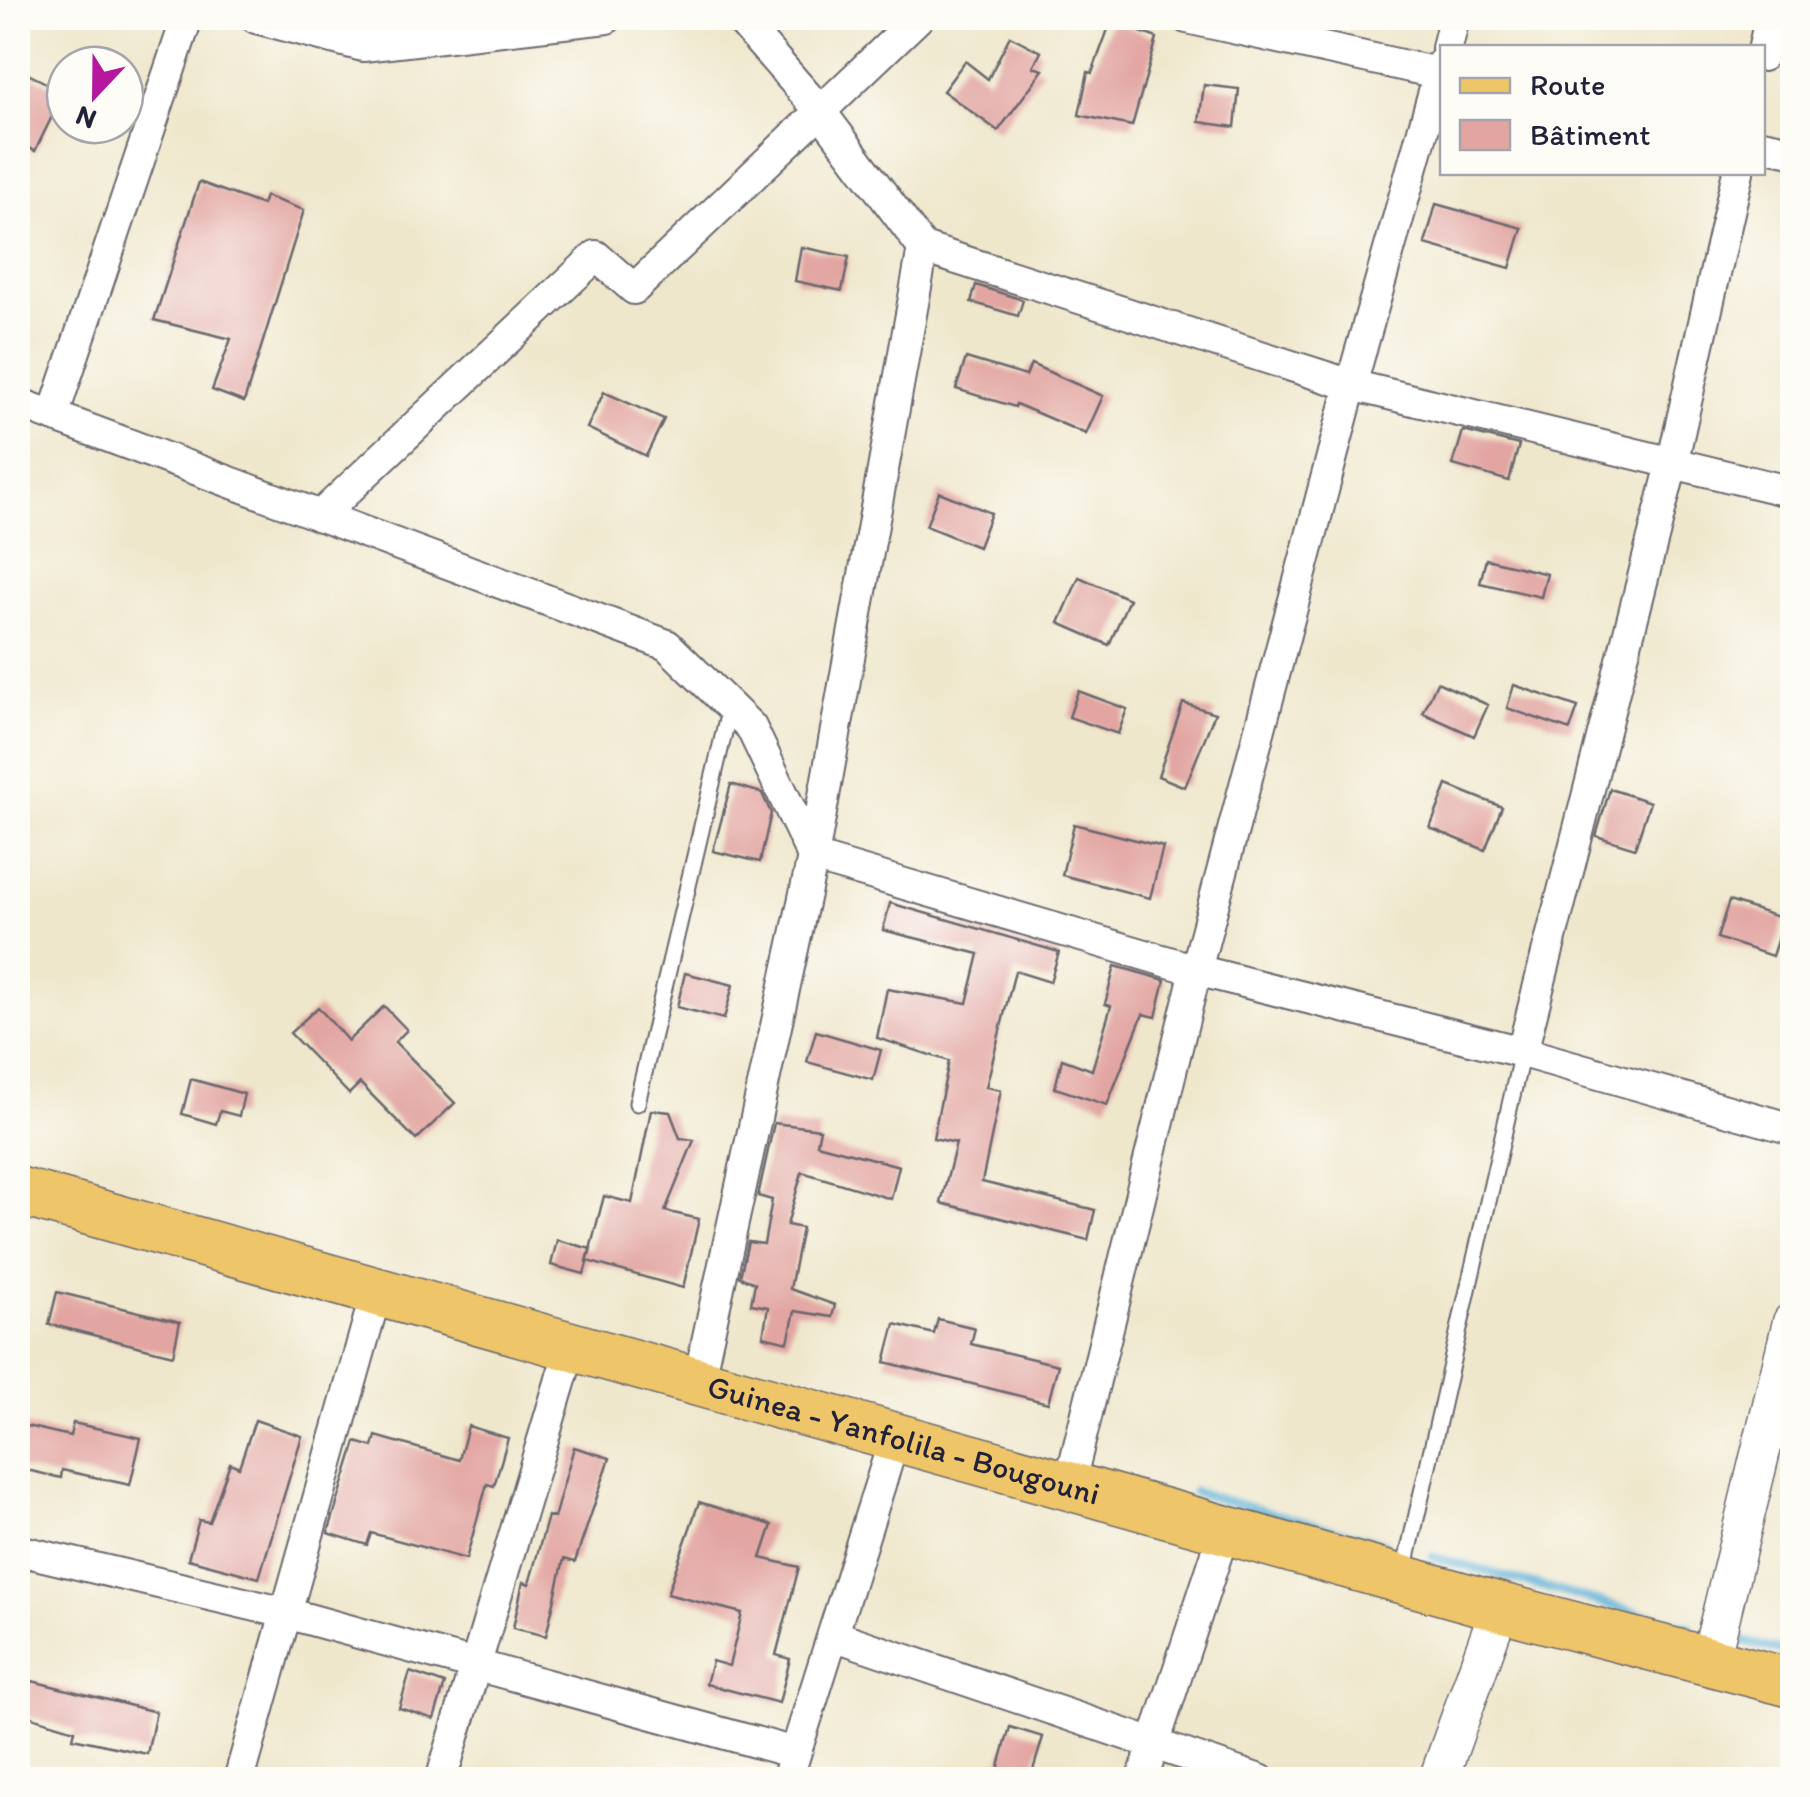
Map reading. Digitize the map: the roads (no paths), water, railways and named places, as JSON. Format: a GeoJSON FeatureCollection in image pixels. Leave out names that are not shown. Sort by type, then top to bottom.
{"type":"FeatureCollection","features":[{"type":"Feature","properties":{"kind":"main road","name":"Guinea - Yanfolila - Bougouni"},"geometry":{"type":"LineString","coordinates":[[18,1190],[1500,1608],[1792,1682]]}},
{"type":"Feature","properties":{"kind":"street"},"geometry":{"type":"LineString","coordinates":[[53,416],[187,18]]}},
{"type":"Feature","properties":{"kind":"street"},"geometry":{"type":"LineString","coordinates":[[256,18],[362,46],[608,18]]}},
{"type":"Feature","properties":{"kind":"street"},"geometry":{"type":"LineString","coordinates":[[740,18],[821,112],[923,248],[1351,384],[1792,492]]}},
{"type":"Feature","properties":{"kind":"street"},"geometry":{"type":"LineString","coordinates":[[320,516],[596,256],[634,289],[918,18]]}},
{"type":"Feature","properties":{"kind":"street"},"geometry":{"type":"LineString","coordinates":[[1187,18],[1440,64]]}},
{"type":"Feature","properties":{"kind":"street"},"geometry":{"type":"LineString","coordinates":[[1448,45],[1454,18]]}},
{"type":"Feature","properties":{"kind":"street"},"geometry":{"type":"LineString","coordinates":[[1764,45],[1770,18]]}},
{"type":"Feature","properties":{"kind":"street"},"geometry":{"type":"LineString","coordinates":[[1069,1486],[1196,970],[1351,384],[1440,75]]}},
{"type":"Feature","properties":{"kind":"street"},"geometry":{"type":"LineString","coordinates":[[1765,146],[1792,151]]}},
{"type":"Feature","properties":{"kind":"street"},"geometry":{"type":"LineString","coordinates":[[1522,1052],[1672,464],[1737,175]]}},
{"type":"Feature","properties":{"kind":"street"},"geometry":{"type":"LineString","coordinates":[[698,1384],[813,857],[923,248]]}},
{"type":"Feature","properties":{"kind":"street"},"geometry":{"type":"LineString","coordinates":[[18,403],[667,645],[750,727],[813,857],[1196,970],[1522,1052],[1792,1129]]}},
{"type":"Feature","properties":{"kind":"street"},"geometry":{"type":"LineString","coordinates":[[238,1780],[377,1290]]}},
{"type":"Feature","properties":{"kind":"street"},"geometry":{"type":"LineString","coordinates":[[1710,1661],[1792,1322]]}},
{"type":"Feature","properties":{"kind":"street"},"geometry":{"type":"LineString","coordinates":[[441,1780],[571,1346]]}},
{"type":"Feature","properties":{"kind":"street"},"geometry":{"type":"LineString","coordinates":[[18,1550],[477,1663],[791,1766],[895,1437]]}},
{"type":"Feature","properties":{"kind":"street"},"geometry":{"type":"LineString","coordinates":[[1142,1780],[1225,1529]]}},
{"type":"Feature","properties":{"kind":"street"},"geometry":{"type":"LineString","coordinates":[[1438,1780],[1500,1608]]}},
{"type":"Feature","properties":{"kind":"street"},"geometry":{"type":"LineString","coordinates":[[833,1635],[1260,1780]]}},
{"type":"Feature","properties":{"kind":"lane"},"geometry":{"type":"LineString","coordinates":[[636,1104],[730,706]]}},
{"type":"Feature","properties":{"kind":"lane"},"geometry":{"type":"LineString","coordinates":[[1402,1580],[1522,1052]]}},
{"type":"Feature","properties":{"kind":"waterway"},"geometry":{"type":"LineString","coordinates":[[1194,1492],[1385,1544]]}},
{"type":"Feature","properties":{"kind":"waterway"},"geometry":{"type":"LineString","coordinates":[[1433,1557],[1690,1627]]}},
{"type":"Feature","properties":{"kind":"waterway"},"geometry":{"type":"LineString","coordinates":[[1743,1641],[1792,1654]]}}]}
